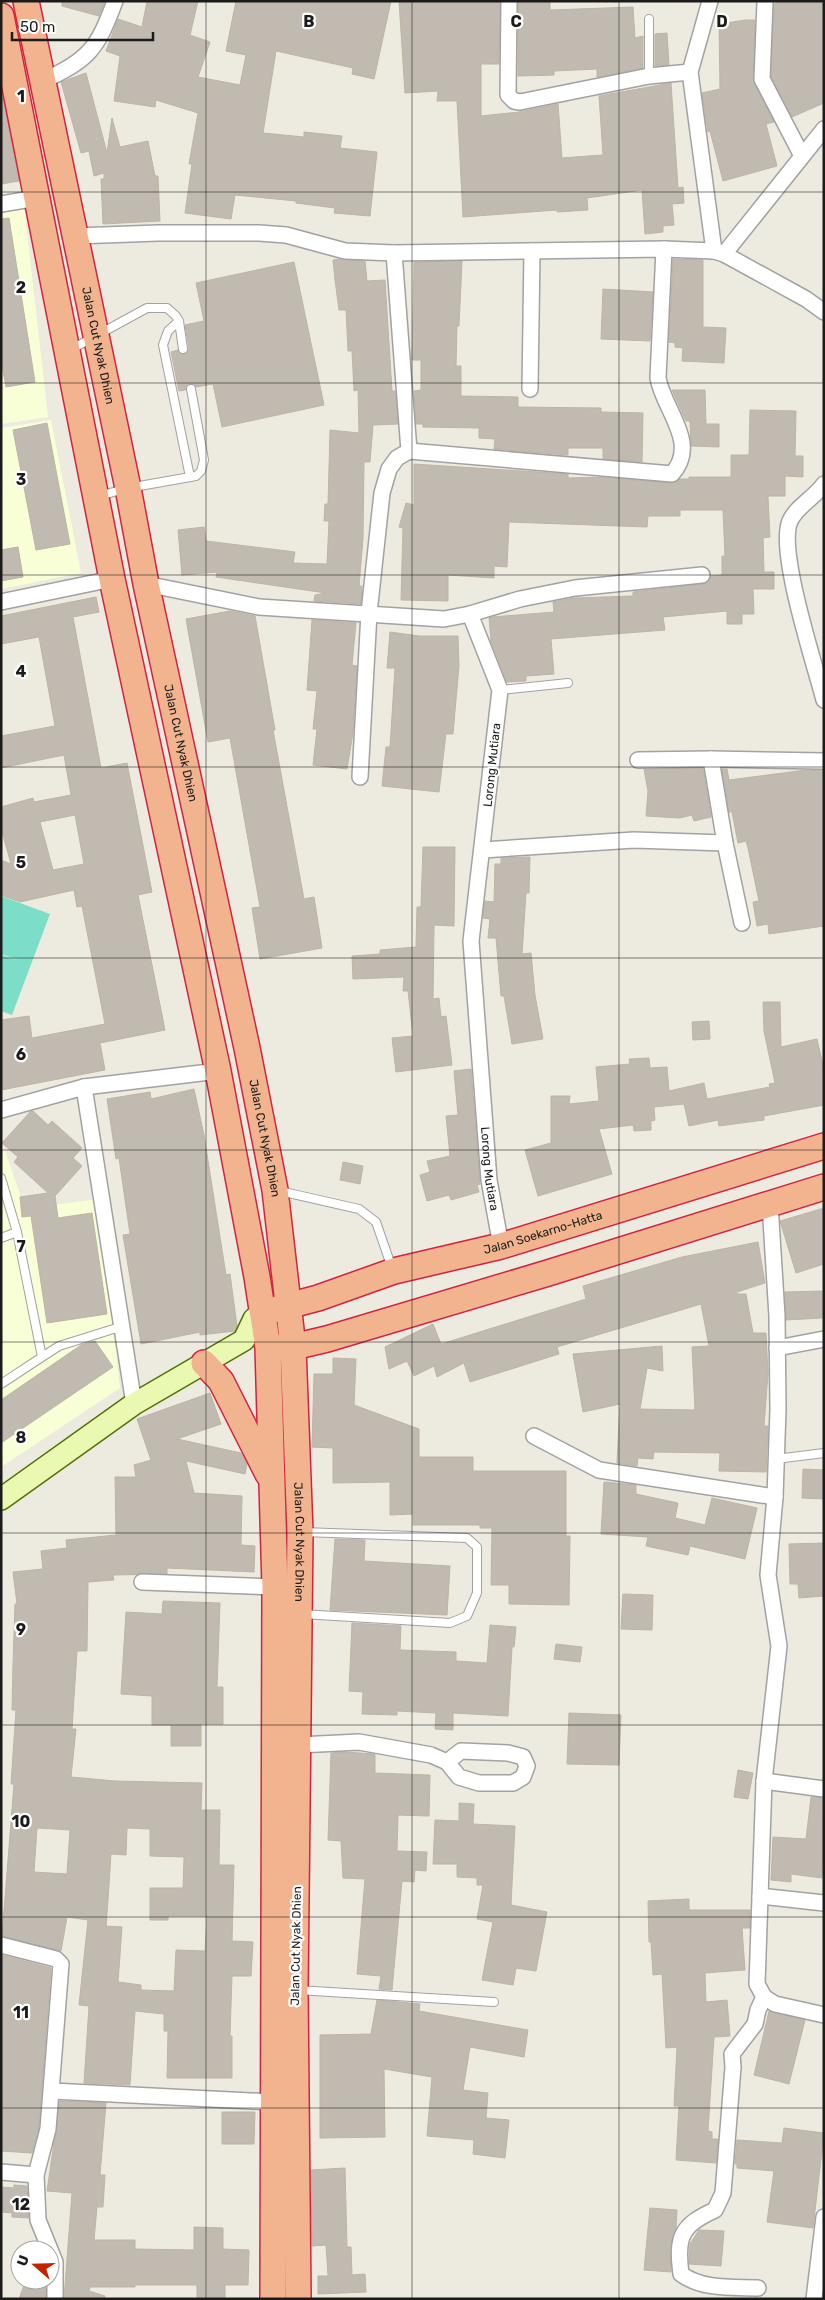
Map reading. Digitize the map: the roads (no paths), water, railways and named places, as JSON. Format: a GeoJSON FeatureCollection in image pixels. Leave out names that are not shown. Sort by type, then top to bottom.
{"type":"FeatureCollection","features":[{"type":"Feature","properties":{"kind":"highway","name":"Jalan Cut Nyak Dhien"},"geometry":{"type":"LineString","coordinates":[[26,1],[128,488],[146,584],[245,1038],[276,1190],[293,1347],[300,1532],[295,1990],[298,2299]]}},
{"type":"Feature","properties":{"kind":"highway","name":"Jalan Cut Nyak Dhien"},"geometry":{"type":"LineString","coordinates":[[1,16],[112,579],[218,1071],[258,1277],[268,1348],[275,1587],[273,2299]]}},
{"type":"Feature","properties":{"kind":"highway","name":"Jalan Soekarno-Hatta"},"geometry":{"type":"LineString","coordinates":[[262,1313],[394,1271],[501,1246],[824,1146]]}},
{"type":"Feature","properties":{"kind":"highway"},"geometry":{"type":"LineString","coordinates":[[268,1348],[293,1347],[327,1339],[548,1273],[824,1186]]}},
{"type":"Feature","properties":{"kind":"highway"},"geometry":{"type":"LineString","coordinates":[[204,1362],[221,1381],[272,1480]]}},
{"type":"Feature","properties":{"kind":"main road"},"geometry":{"type":"LineString","coordinates":[[1,1499],[134,1404],[244,1340],[254,1319],[262,1313]]}},
{"type":"Feature","properties":{"kind":"main road"},"geometry":{"type":"LineString","coordinates":[[244,1340],[261,1349],[268,1348]]}},
{"type":"Feature","properties":{"kind":"street"},"geometry":{"type":"LineString","coordinates":[[43,81],[76,65],[88,54],[99,37],[115,1]]}},
{"type":"Feature","properties":{"kind":"street"},"geometry":{"type":"LineString","coordinates":[[509,1],[508,95],[514,101],[520,102],[649,76],[690,72]]}},
{"type":"Feature","properties":{"kind":"street"},"geometry":{"type":"LineString","coordinates":[[710,1],[690,72],[719,253]]}},
{"type":"Feature","properties":{"kind":"street"},"geometry":{"type":"LineString","coordinates":[[764,2],[762,79],[802,156]]}},
{"type":"Feature","properties":{"kind":"street"},"geometry":{"type":"LineString","coordinates":[[719,253],[824,130]]}},
{"type":"Feature","properties":{"kind":"street"},"geometry":{"type":"LineString","coordinates":[[1,204],[37,198]]}},
{"type":"Feature","properties":{"kind":"street"},"geometry":{"type":"LineString","coordinates":[[75,236],[158,233],[259,233],[286,235],[345,251],[394,253],[664,249],[719,253],[806,299],[824,312]]}},
{"type":"Feature","properties":{"kind":"street"},"geometry":{"type":"LineString","coordinates":[[360,777],[369,613],[384,478],[393,463],[409,451],[672,474],[681,460],[680,432],[677,420],[663,398],[658,378],[664,249]]}},
{"type":"Feature","properties":{"kind":"street"},"geometry":{"type":"LineString","coordinates":[[530,389],[532,251]]}},
{"type":"Feature","properties":{"kind":"street"},"geometry":{"type":"LineString","coordinates":[[394,253],[409,451]]}},
{"type":"Feature","properties":{"kind":"street"},"geometry":{"type":"LineString","coordinates":[[824,484],[792,517],[787,535],[792,576],[818,651],[824,700]]}},
{"type":"Feature","properties":{"kind":"street"},"geometry":{"type":"LineString","coordinates":[[146,584],[259,607],[444,619],[470,614],[520,599],[575,588],[702,576]]}},
{"type":"Feature","properties":{"kind":"street"},"geometry":{"type":"LineString","coordinates":[[1,602],[112,579]]}},
{"type":"Feature","properties":{"kind":"street","name":"Lorong Mutiara"},"geometry":{"type":"LineString","coordinates":[[470,614],[500,690],[471,941],[489,1180],[501,1246]]}},
{"type":"Feature","properties":{"kind":"street"},"geometry":{"type":"LineString","coordinates":[[711,759],[725,843],[742,923]]}},
{"type":"Feature","properties":{"kind":"street"},"geometry":{"type":"LineString","coordinates":[[638,760],[824,761]]}},
{"type":"Feature","properties":{"kind":"street"},"geometry":{"type":"LineString","coordinates":[[482,850],[634,840],[725,843]]}},
{"type":"Feature","properties":{"kind":"street"},"geometry":{"type":"LineString","coordinates":[[1,1110],[84,1087],[218,1071]]}},
{"type":"Feature","properties":{"kind":"street"},"geometry":{"type":"LineString","coordinates":[[84,1087],[134,1404]]}},
{"type":"Feature","properties":{"kind":"street"},"geometry":{"type":"LineString","coordinates":[[770,1204],[778,1348],[775,1497],[768,1575],[779,1646],[764,1781],[758,1984],[764,1997],[775,2004],[824,2015]]}},
{"type":"Feature","properties":{"kind":"street"},"geometry":{"type":"LineString","coordinates":[[778,1348],[824,1339]]}},
{"type":"Feature","properties":{"kind":"street"},"geometry":{"type":"LineString","coordinates":[[534,1436],[599,1470],[775,1497]]}},
{"type":"Feature","properties":{"kind":"street"},"geometry":{"type":"LineString","coordinates":[[142,1582],[275,1587]]}},
{"type":"Feature","properties":{"kind":"street"},"geometry":{"type":"LineString","coordinates":[[299,1745],[359,1742],[431,1755],[447,1762]]}},
{"type":"Feature","properties":{"kind":"street"},"geometry":{"type":"LineString","coordinates":[[764,1781],[824,1789]]}},
{"type":"Feature","properties":{"kind":"street"},"geometry":{"type":"LineString","coordinates":[[760,1896],[824,1903]]}},
{"type":"Feature","properties":{"kind":"street"},"geometry":{"type":"LineString","coordinates":[[1,1945],[56,1959],[61,1964],[48,2129],[36,2174],[38,2220],[55,2262],[55,2299]]}},
{"type":"Feature","properties":{"kind":"street"},"geometry":{"type":"LineString","coordinates":[[758,2288],[706,2285],[689,2279],[682,2274],[678,2256],[686,2227],[695,2219],[715,2210],[723,2193],[733,2067],[732,2054],[755,2024],[758,2010],[764,1997]]}},
{"type":"Feature","properties":{"kind":"street"},"geometry":{"type":"LineString","coordinates":[[52,2091],[273,2102]]}},
{"type":"Feature","properties":{"kind":"street"},"geometry":{"type":"LineString","coordinates":[[1,2172],[36,2174]]}},
{"type":"Feature","properties":{"kind":"street"},"geometry":{"type":"LineString","coordinates":[[814,2299],[824,2217]]}},
{"type":"Feature","properties":{"kind":"lane"},"geometry":{"type":"LineString","coordinates":[[648,19],[649,76]]}},
{"type":"Feature","properties":{"kind":"lane"},"geometry":{"type":"LineString","coordinates":[[68,351],[147,308],[167,308],[179,321],[184,349]]}},
{"type":"Feature","properties":{"kind":"lane"},"geometry":{"type":"LineString","coordinates":[[179,321],[168,331],[163,345],[190,477]]}},
{"type":"Feature","properties":{"kind":"lane"},"geometry":{"type":"LineString","coordinates":[[96,496],[128,488],[196,476],[201,471],[204,460],[191,389]]}},
{"type":"Feature","properties":{"kind":"lane"},"geometry":{"type":"LineString","coordinates":[[500,690],[568,683]]}},
{"type":"Feature","properties":{"kind":"lane"},"geometry":{"type":"LineString","coordinates":[[1,1178],[17,1232],[42,1357]]}},
{"type":"Feature","properties":{"kind":"lane"},"geometry":{"type":"LineString","coordinates":[[276,1190],[359,1209],[376,1222],[394,1271]]}},
{"type":"Feature","properties":{"kind":"lane"},"geometry":{"type":"LineString","coordinates":[[1,1238],[17,1232]]}},
{"type":"Feature","properties":{"kind":"lane"},"geometry":{"type":"LineString","coordinates":[[1,1384],[59,1346],[122,1326]]}},
{"type":"Feature","properties":{"kind":"lane"},"geometry":{"type":"LineString","coordinates":[[776,1459],[824,1454]]}},
{"type":"Feature","properties":{"kind":"lane"},"geometry":{"type":"LineString","coordinates":[[300,1532],[467,1538],[477,1547],[477,1593],[467,1616],[450,1623],[300,1614]]}},
{"type":"Feature","properties":{"kind":"lane"},"geometry":{"type":"LineString","coordinates":[[295,1990],[494,2002]]}}]}
